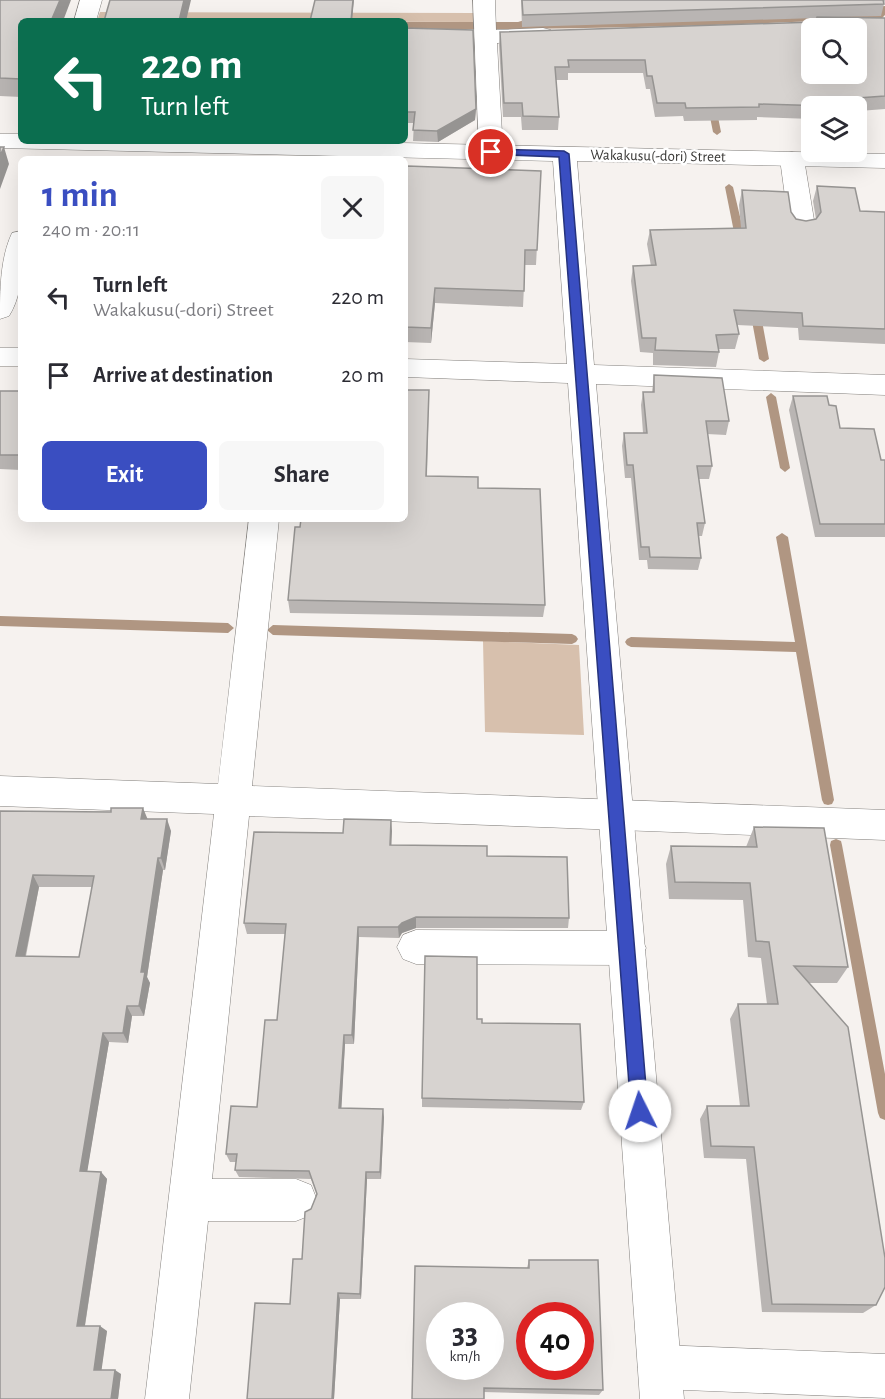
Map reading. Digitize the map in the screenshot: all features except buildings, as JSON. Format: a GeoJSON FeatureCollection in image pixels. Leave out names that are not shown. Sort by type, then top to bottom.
{"type":"FeatureCollection","features":[{"type":"Feature","properties":{"kind":"street"},"geometry":{"type":"LineString","coordinates":[[491,152],[485,18],[569,34]]}},
{"type":"Feature","properties":{"kind":"street","name":"Wakakusu(-dori) Street"},"geometry":{"type":"LineString","coordinates":[[0,141],[18,143]]}},
{"type":"Feature","properties":{"kind":"street","name":"Wakakusu(-dori) Street"},"geometry":{"type":"LineString","coordinates":[[24,144],[48,147],[491,152],[885,161]]}},
{"type":"Feature","properties":{"kind":"street"},"geometry":{"type":"LineString","coordinates":[[564,154],[661,1383],[885,1376]]}},
{"type":"Feature","properties":{"kind":"street"},"geometry":{"type":"LineString","coordinates":[[792,159],[802,226]]}},
{"type":"Feature","properties":{"kind":"street"},"geometry":{"type":"LineString","coordinates":[[0,310],[18,249]]}},
{"type":"Feature","properties":{"kind":"street"},"geometry":{"type":"LineString","coordinates":[[0,357],[18,357]]}},
{"type":"Feature","properties":{"kind":"street"},"geometry":{"type":"LineString","coordinates":[[408,368],[885,385]]}},
{"type":"Feature","properties":{"kind":"street"},"geometry":{"type":"LineString","coordinates":[[167,1399],[264,522]]}},
{"type":"Feature","properties":{"kind":"street"},"geometry":{"type":"LineString","coordinates":[[0,791],[885,825]]}},
{"type":"Feature","properties":{"kind":"street"},"geometry":{"type":"LineString","coordinates":[[416,947],[627,948]]}},
{"type":"Feature","properties":{"kind":"street"},"geometry":{"type":"LineString","coordinates":[[189,1200],[296,1200]]}},
{"type":"Feature","properties":{"kind":"shaded area"},"geometry":{"type":"Polygon","coordinates":[[[746,0],[766,14],[885,6],[885,15],[882,18],[801,18],[801,21],[703,25],[408,29],[408,22],[518,22],[528,19],[746,0]]]}},
{"type":"Feature","properties":{"kind":"shaded area"},"geometry":{"type":"Polygon","coordinates":[[[100,12],[475,13],[475,22],[408,22],[408,18],[98,18],[100,12]]]}},
{"type":"Feature","properties":{"kind":"shaded area"},"geometry":{"type":"Polygon","coordinates":[[[483,641],[579,645],[584,735],[485,732],[483,641]]]}},
{"type":"Feature","properties":{"kind":"waterway"},"geometry":{"type":"LineString","coordinates":[[712,107],[717,132]]}},
{"type":"Feature","properties":{"kind":"waterway"},"geometry":{"type":"LineString","coordinates":[[729,187],[741,242]]}},
{"type":"Feature","properties":{"kind":"waterway"},"geometry":{"type":"LineString","coordinates":[[755,310],[764,359]]}},
{"type":"Feature","properties":{"kind":"waterway"},"geometry":{"type":"LineString","coordinates":[[771,397],[785,468]]}},
{"type":"Feature","properties":{"kind":"waterway"},"geometry":{"type":"LineString","coordinates":[[782,537],[828,800]]}},
{"type":"Feature","properties":{"kind":"waterway"},"geometry":{"type":"LineString","coordinates":[[0,621],[228,628]]}},
{"type":"Feature","properties":{"kind":"waterway"},"geometry":{"type":"LineString","coordinates":[[273,630],[572,639]]}},
{"type":"Feature","properties":{"kind":"waterway"},"geometry":{"type":"LineString","coordinates":[[631,642],[800,647]]}},
{"type":"Feature","properties":{"kind":"waterway"},"geometry":{"type":"LineString","coordinates":[[836,845],[885,1113]]}},
{"type":"Feature","properties":{"kind":"route"},"geometry":{"type":"LineString","coordinates":[[491,152],[564,154],[640,1111]]}}]}
